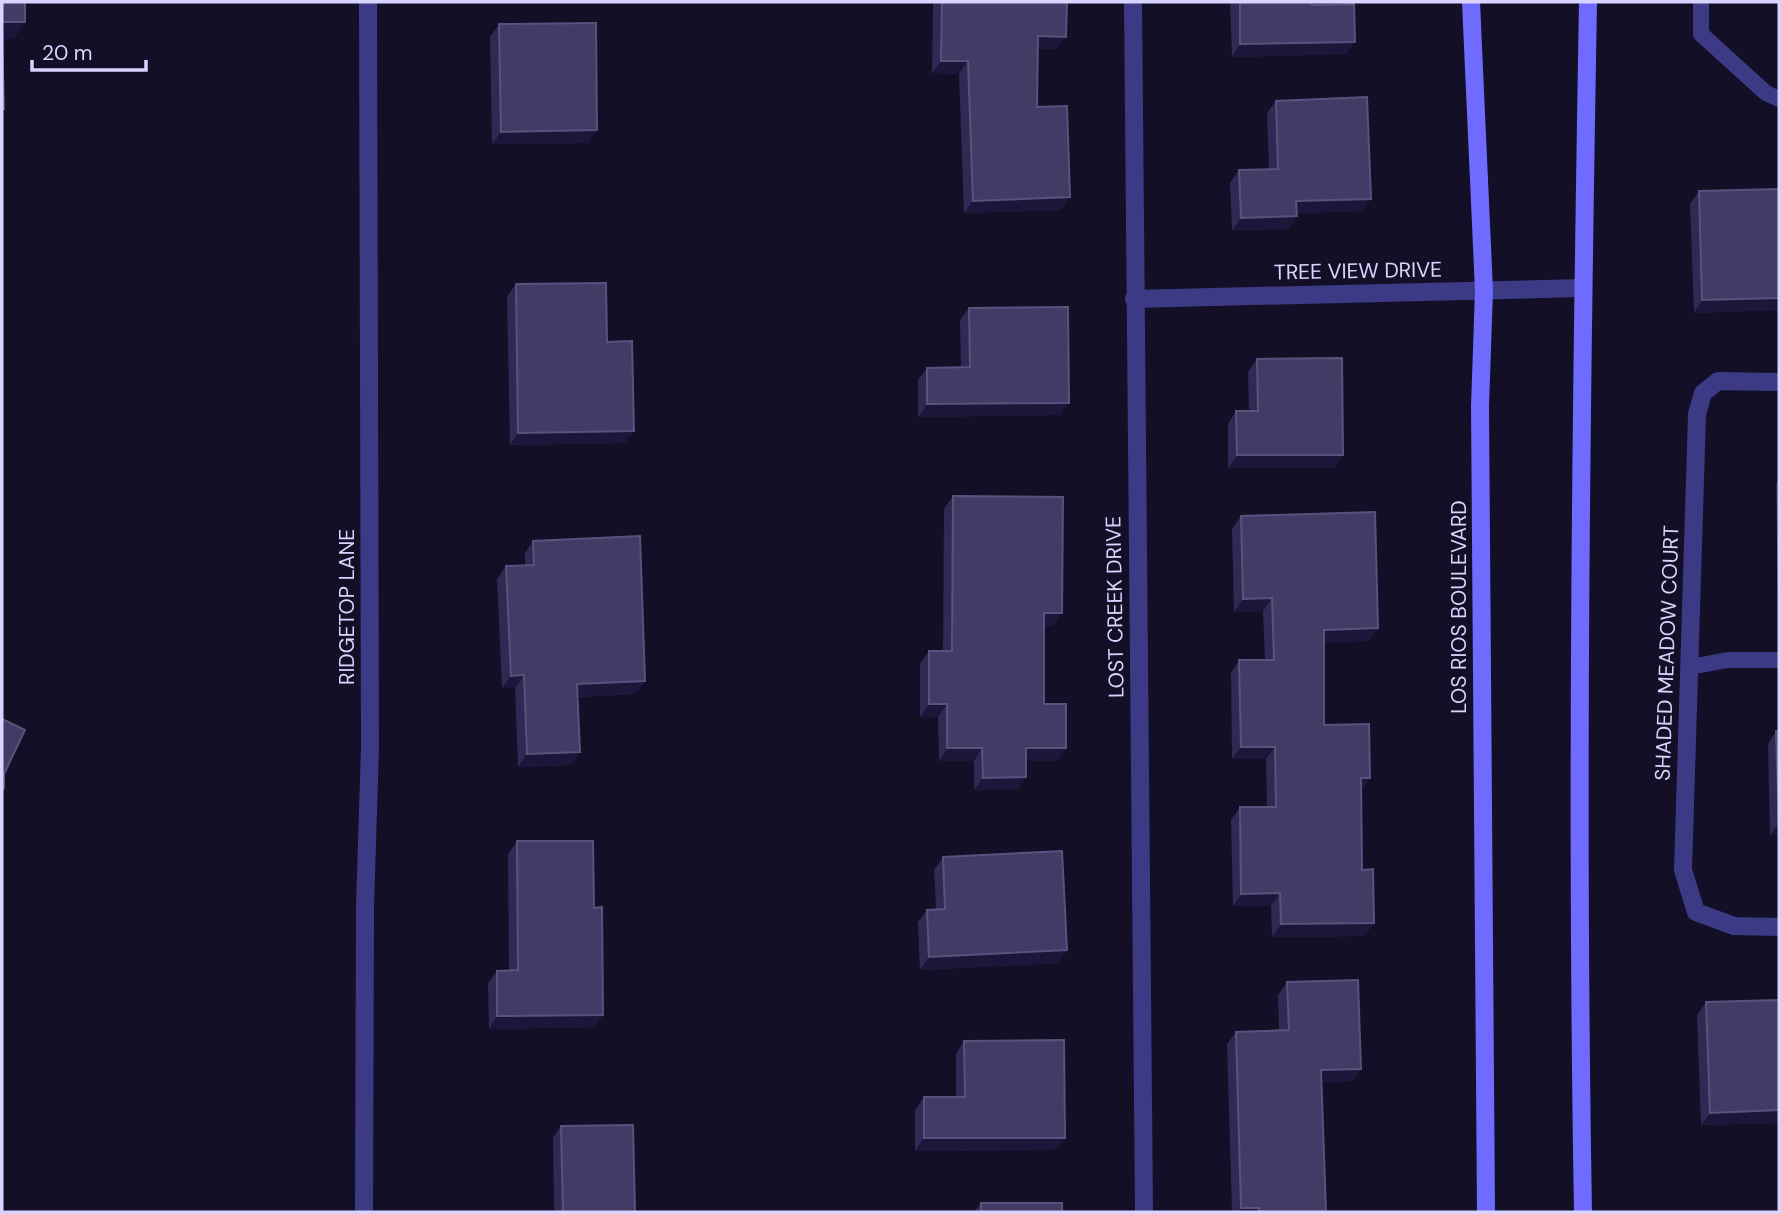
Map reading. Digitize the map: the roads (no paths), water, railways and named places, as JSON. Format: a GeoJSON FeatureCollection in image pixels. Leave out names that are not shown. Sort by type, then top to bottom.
{"type":"FeatureCollection","features":[{"type":"Feature","properties":{"kind":"main road","name":"LOS RIOS BOULEVARD"},"geometry":{"type":"LineString","coordinates":[[1471,2],[1484,291],[1480,420],[1486,1212]]}},
{"type":"Feature","properties":{"kind":"main road"},"geometry":{"type":"LineString","coordinates":[[1583,1212],[1579,907],[1583,288],[1588,2]]}},
{"type":"Feature","properties":{"kind":"street","name":"RIDGETOP LANE"},"geometry":{"type":"LineString","coordinates":[[364,1212],[365,907],[370,747],[368,2]]}},
{"type":"Feature","properties":{"kind":"street","name":"LOST CREEK DRIVE"},"geometry":{"type":"LineString","coordinates":[[1133,2],[1144,1212]]}},
{"type":"Feature","properties":{"kind":"street","name":"TREE VIEW DRIVE"},"geometry":{"type":"LineString","coordinates":[[1134,299],[1583,288]]}},
{"type":"Feature","properties":{"kind":"street","name":"SHADED MEADOW COURT"},"geometry":{"type":"LineString","coordinates":[[1779,382],[1718,381],[1703,393],[1697,414],[1683,870],[1696,912],[1734,926],[1779,927]]}},
{"type":"Feature","properties":{"kind":"lane"},"geometry":{"type":"LineString","coordinates":[[1701,2],[1702,34],[1766,93],[1779,99]]}},
{"type":"Feature","properties":{"kind":"lane"},"geometry":{"type":"LineString","coordinates":[[1690,667],[1728,660],[1779,660]]}}]}
